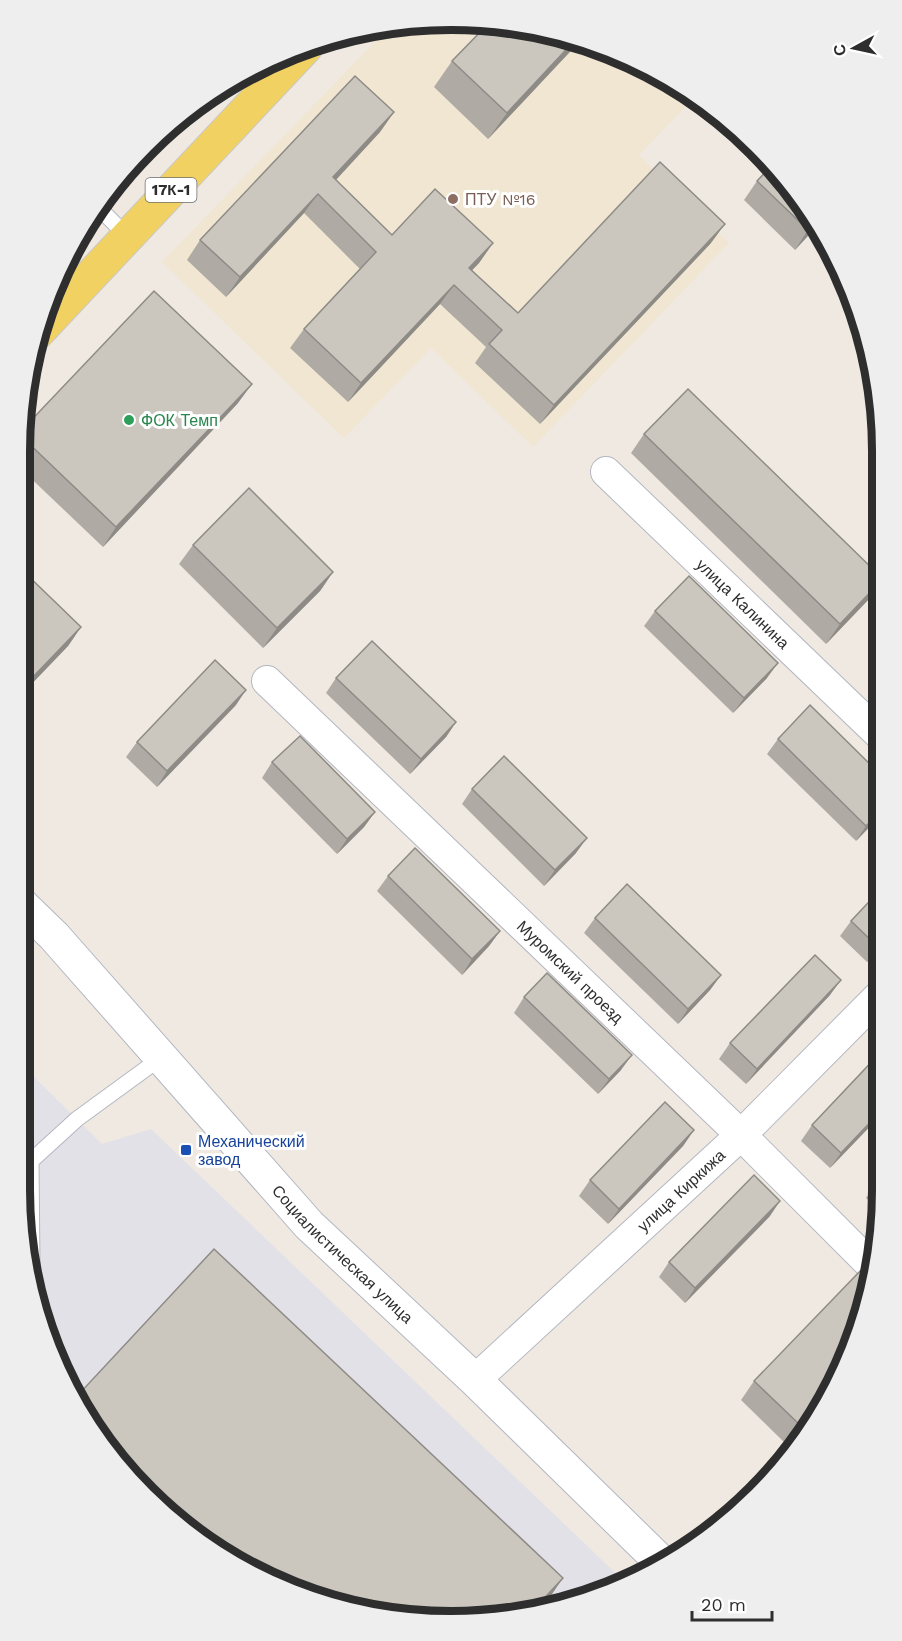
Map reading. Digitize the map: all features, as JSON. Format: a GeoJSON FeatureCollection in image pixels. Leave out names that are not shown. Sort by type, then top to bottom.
{"type":"FeatureCollection","features":[{"type":"Feature","properties":{"kind":"main road","name":"17К-1"},"geometry":{"type":"LineString","coordinates":[[51,318],[293,61]]}},
{"type":"Feature","properties":{"kind":"main road","name":"Социалистическая улица"},"geometry":{"type":"LineString","coordinates":[[30,913],[54,936],[309,1225],[475,1380],[657,1558]]}},
{"type":"Feature","properties":{"kind":"street","name":"улица Калинина"},"geometry":{"type":"LineString","coordinates":[[606,472],[872,727]]}},
{"type":"Feature","properties":{"kind":"street","name":"Муромский проезд"},"geometry":{"type":"LineString","coordinates":[[267,681],[741,1135],[866,1260]]}},
{"type":"Feature","properties":{"kind":"street","name":"улица Киркижа"},"geometry":{"type":"LineString","coordinates":[[475,1380],[741,1135],[872,1003]]}},
{"type":"Feature","properties":{"kind":"lane"},"geometry":{"type":"LineString","coordinates":[[104,213],[128,237]]}},
{"type":"Feature","properties":{"kind":"lane"},"geometry":{"type":"LineString","coordinates":[[32,1223],[31,1161],[77,1119],[162,1057]]}},
{"type":"Feature","properties":{"kind":"shaded area","name":"ПТУ №16"},"geometry":{"type":"Polygon","coordinates":[[[451,30],[533,38],[586,52],[637,73],[689,104],[639,155],[729,243],[533,447],[431,348],[344,438],[162,262],[380,36],[451,30]]]}},
{"type":"Feature","properties":{"kind":"shaded area"},"geometry":{"type":"Polygon","coordinates":[[[30,1073],[102,1144],[151,1129],[619,1576],[586,1589],[533,1603],[457,1611],[129,1462],[101,1424],[73,1376],[44,1299],[31,1218],[30,1073]]]}},
{"type":"Feature","properties":{"kind":"building"},"geometry":{"type":"Polygon","coordinates":[[[481,31],[533,38],[569,47],[507,113],[452,61],[481,31]]]}},
{"type":"Feature","properties":{"kind":"building"},"geometry":{"type":"Polygon","coordinates":[[[355,76],[394,112],[333,177],[392,235],[435,189],[493,243],[469,268],[518,313],[660,162],[725,224],[554,405],[489,344],[502,330],[454,285],[361,383],[304,329],[376,252],[318,194],[240,277],[200,240],[355,76]]]}},
{"type":"Feature","properties":{"kind":"building"},"geometry":{"type":"Polygon","coordinates":[[[766,171],[809,229],[808,230],[757,181],[766,171]]]}},
{"type":"Feature","properties":{"kind":"building","name":"ФОК Темп"},"geometry":{"type":"Polygon","coordinates":[[[154,291],[252,384],[116,527],[30,445],[31,420],[154,291]]]}},
{"type":"Feature","properties":{"kind":"building"},"geometry":{"type":"Polygon","coordinates":[[[688,389],[872,568],[872,590],[840,624],[644,434],[688,389]]]}},
{"type":"Feature","properties":{"kind":"building"},"geometry":{"type":"Polygon","coordinates":[[[249,488],[333,572],[277,628],[193,545],[249,488]]]}},
{"type":"Feature","properties":{"kind":"building"},"geometry":{"type":"Polygon","coordinates":[[[689,576],[778,663],[744,698],[655,611],[689,576]]]}},
{"type":"Feature","properties":{"kind":"building"},"geometry":{"type":"Polygon","coordinates":[[[30,578],[81,627],[30,680],[30,578]]]}},
{"type":"Feature","properties":{"kind":"building"},"geometry":{"type":"Polygon","coordinates":[[[372,641],[456,722],[421,759],[336,678],[372,641]]]}},
{"type":"Feature","properties":{"kind":"building"},"geometry":{"type":"Polygon","coordinates":[[[215,660],[246,690],[167,771],[137,742],[215,660]]]}},
{"type":"Feature","properties":{"kind":"building"},"geometry":{"type":"Polygon","coordinates":[[[810,705],[872,766],[872,820],[866,826],[778,739],[810,705]]]}},
{"type":"Feature","properties":{"kind":"building"},"geometry":{"type":"Polygon","coordinates":[[[300,736],[375,812],[347,839],[272,762],[300,736]]]}},
{"type":"Feature","properties":{"kind":"building"},"geometry":{"type":"Polygon","coordinates":[[[504,756],[587,838],[555,870],[472,789],[504,756]]]}},
{"type":"Feature","properties":{"kind":"building"},"geometry":{"type":"Polygon","coordinates":[[[415,848],[500,931],[472,959],[388,876],[415,848]]]}},
{"type":"Feature","properties":{"kind":"building"},"geometry":{"type":"Polygon","coordinates":[[[627,884],[721,975],[688,1009],[595,918],[627,884]]]}},
{"type":"Feature","properties":{"kind":"building"},"geometry":{"type":"Polygon","coordinates":[[[872,899],[872,941],[851,921],[872,899]]]}},
{"type":"Feature","properties":{"kind":"building"},"geometry":{"type":"Polygon","coordinates":[[[815,955],[841,980],[757,1069],[730,1043],[815,955]]]}},
{"type":"Feature","properties":{"kind":"building"},"geometry":{"type":"Polygon","coordinates":[[[547,973],[632,1055],[609,1079],[524,997],[547,973]]]}},
{"type":"Feature","properties":{"kind":"building"},"geometry":{"type":"Polygon","coordinates":[[[872,1062],[872,1120],[841,1153],[812,1125],[872,1062]]]}},
{"type":"Feature","properties":{"kind":"building"},"geometry":{"type":"Polygon","coordinates":[[[665,1102],[694,1130],[619,1209],[590,1180],[665,1102]]]}},
{"type":"Feature","properties":{"kind":"building"},"geometry":{"type":"Polygon","coordinates":[[[754,1175],[780,1201],[695,1288],[669,1262],[754,1175]]]}},
{"type":"Feature","properties":{"kind":"building"},"geometry":{"type":"Polygon","coordinates":[[[214,1249],[563,1578],[541,1601],[479,1610],[451,1611],[369,1603],[342,1597],[290,1579],[240,1555],[173,1507],[134,1468],[101,1424],[81,1391],[214,1249]]]}},
{"type":"Feature","properties":{"kind":"building"},"geometry":{"type":"Polygon","coordinates":[[[863,1268],[858,1299],[840,1351],[829,1376],[800,1425],[754,1381],[863,1268]]]}},
{"type":"Feature","properties":{"kind":"place","name":"ПТУ №16"},"geometry":{"type":"Point","coordinates":[453,199]}},
{"type":"Feature","properties":{"kind":"place","name":"ФОК Темп"},"geometry":{"type":"Point","coordinates":[129,420]}},
{"type":"Feature","properties":{"kind":"place","name":"Механический завод"},"geometry":{"type":"Point","coordinates":[186,1150]}}]}
